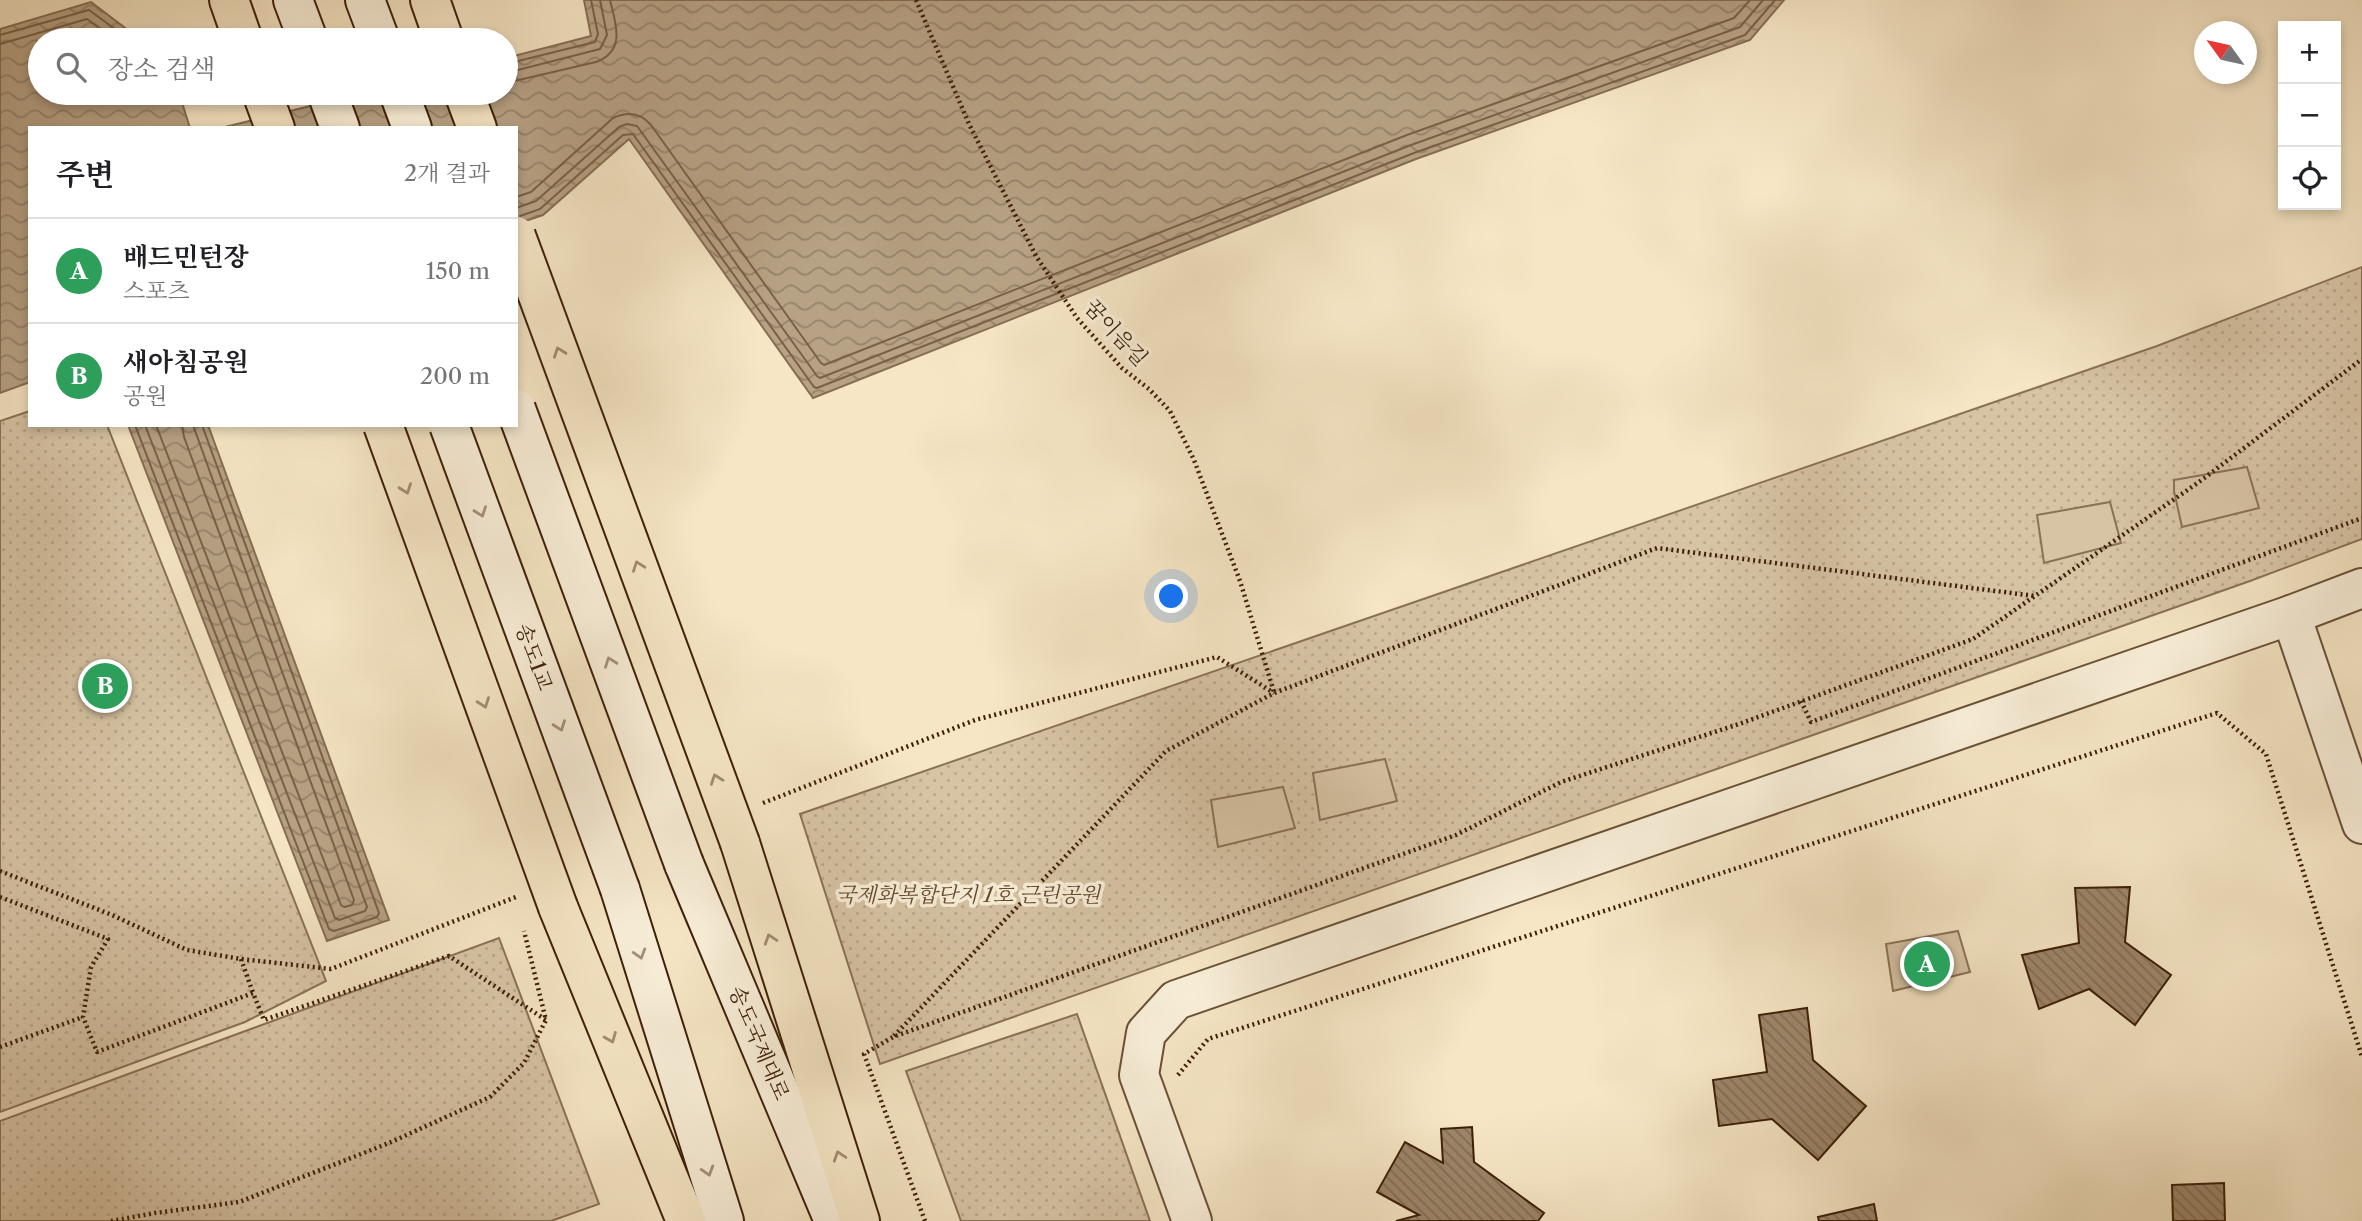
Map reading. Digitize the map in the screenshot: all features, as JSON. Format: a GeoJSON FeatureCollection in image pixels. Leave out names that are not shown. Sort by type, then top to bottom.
{"type":"FeatureCollection","features":[{"type":"Feature","properties":{"kind":"main road"},"geometry":{"type":"LineString","coordinates":[[229,0],[239,28]]}},
{"type":"Feature","properties":{"kind":"main road"},"geometry":{"type":"LineString","coordinates":[[293,0],[304,28]]}},
{"type":"Feature","properties":{"kind":"main road"},"geometry":{"type":"LineString","coordinates":[[365,0],[376,28]]}},
{"type":"Feature","properties":{"kind":"main road"},"geometry":{"type":"LineString","coordinates":[[430,0],[440,28]]}},
{"type":"Feature","properties":{"kind":"main road"},"geometry":{"type":"LineString","coordinates":[[266,105],[274,126]]}},
{"type":"Feature","properties":{"kind":"main road"},"geometry":{"type":"LineString","coordinates":[[331,105],[339,126]]}},
{"type":"Feature","properties":{"kind":"main road"},"geometry":{"type":"LineString","coordinates":[[403,105],[411,126]]}},
{"type":"Feature","properties":{"kind":"main road"},"geometry":{"type":"LineString","coordinates":[[468,105],[476,126]]}},
{"type":"Feature","properties":{"kind":"main road"},"geometry":{"type":"LineString","coordinates":[[518,241],[740,844],[860,1221]]}},
{"type":"Feature","properties":{"kind":"main road","name":"송도국제대로"},"geometry":{"type":"LineString","coordinates":[[518,414],[684,864],[834,1221]]}},
{"type":"Feature","properties":{"kind":"main road"},"geometry":{"type":"LineString","coordinates":[[384,427],[558,907],[687,1221]]}},
{"type":"Feature","properties":{"kind":"main road","name":"송도1교"},"geometry":{"type":"LineString","coordinates":[[450,427],[620,889],[724,1221]]}},
{"type":"Feature","properties":{"kind":"main road"},"geometry":{"type":"LineString","coordinates":[[1192,1221],[1139,1075],[1146,1033],[1176,1000],[2291,615],[2362,588]]}},
{"type":"Feature","properties":{"kind":"main road"},"geometry":{"type":"LineString","coordinates":[[2291,615],[2362,824]]}},
{"type":"Feature","properties":{"kind":"path","name":"꿈이음길"},"geometry":{"type":"LineString","coordinates":[[916,0],[969,124],[1036,256],[1077,318],[1122,368],[1149,389],[1170,411],[1194,460],[1240,581],[1274,693]]}},
{"type":"Feature","properties":{"kind":"path"},"geometry":{"type":"LineString","coordinates":[[926,1221],[864,1054],[893,1037],[1456,835],[1561,782],[1739,724],[1973,639],[2199,482],[2362,359]]}},
{"type":"Feature","properties":{"kind":"path"},"geometry":{"type":"LineString","coordinates":[[1801,701],[1811,722],[2362,518]]}},
{"type":"Feature","properties":{"kind":"path"},"geometry":{"type":"LineString","coordinates":[[893,1037],[1166,751],[1274,693],[1657,548],[2035,596]]}},
{"type":"Feature","properties":{"kind":"path"},"geometry":{"type":"LineString","coordinates":[[838,774],[975,720],[1217,657],[1274,693]]}},
{"type":"Feature","properties":{"kind":"path"},"geometry":{"type":"LineString","coordinates":[[1178,1076],[1208,1039],[2217,713],[2266,754],[2362,1057]]}},
{"type":"Feature","properties":{"kind":"path"},"geometry":{"type":"LineString","coordinates":[[0,871],[112,915],[187,950],[241,959],[264,1020],[449,956],[546,1020]]}},
{"type":"Feature","properties":{"kind":"path"},"geometry":{"type":"LineString","coordinates":[[0,897],[108,939],[91,967],[83,1017],[97,1052],[253,993]]}},
{"type":"Feature","properties":{"kind":"path"},"geometry":{"type":"LineString","coordinates":[[111,1221],[239,1202],[389,1143],[490,1097],[524,1063],[546,1020],[521,919]]}},
{"type":"Feature","properties":{"kind":"path"},"geometry":{"type":"LineString","coordinates":[[0,1047],[83,1017]]}},
{"type":"Feature","properties":{"kind":"green space","name":"국제화복합단지 1호 근린공원"},"geometry":{"type":"Polygon","coordinates":[[[2362,267],[2362,539],[2250,581],[880,1064],[800,814],[2157,346],[2362,267]]]}},
{"type":"Feature","properties":{"kind":"green space"},"geometry":{"type":"Polygon","coordinates":[[[28,412],[28,427],[108,427],[326,981],[245,1022],[0,1112],[0,421],[28,412]]]}},
{"type":"Feature","properties":{"kind":"green space"},"geometry":{"type":"Polygon","coordinates":[[[2247,467],[2259,508],[2182,527],[2174,480],[2247,467]]]}},
{"type":"Feature","properties":{"kind":"green space"},"geometry":{"type":"Polygon","coordinates":[[[2110,502],[2121,543],[2044,563],[2037,515],[2110,502]]]}},
{"type":"Feature","properties":{"kind":"green space"},"geometry":{"type":"Polygon","coordinates":[[[1385,759],[1397,801],[1320,820],[1313,773],[1385,759]]]}},
{"type":"Feature","properties":{"kind":"green space"},"geometry":{"type":"Polygon","coordinates":[[[1283,787],[1295,828],[1218,847],[1211,800],[1283,787]]]}},
{"type":"Feature","properties":{"kind":"green space"},"geometry":{"type":"Polygon","coordinates":[[[1958,931],[1970,972],[1893,991],[1886,944],[1958,931]]]}},
{"type":"Feature","properties":{"kind":"green space"},"geometry":{"type":"Polygon","coordinates":[[[499,938],[599,1204],[551,1221],[0,1221],[0,1121],[499,938]]]}},
{"type":"Feature","properties":{"kind":"green space"},"geometry":{"type":"Polygon","coordinates":[[[1077,1014],[1150,1221],[961,1221],[906,1071],[1077,1014]]]}},
{"type":"Feature","properties":{"kind":"water"},"geometry":{"type":"Polygon","coordinates":[[[584,0],[1784,0],[1750,40],[1416,159],[813,398],[629,139],[543,215],[518,223],[518,126],[229,126],[314,105],[518,105],[518,55],[591,36],[584,0]]]}},
{"type":"Feature","properties":{"kind":"water"},"geometry":{"type":"Polygon","coordinates":[[[91,2],[125,28],[28,28],[28,105],[183,105],[189,126],[28,126],[28,383],[0,393],[0,29],[91,2]]]}},
{"type":"Feature","properties":{"kind":"water"},"geometry":{"type":"Polygon","coordinates":[[[129,427],[209,427],[389,920],[327,941],[129,427]]]}},
{"type":"Feature","properties":{"kind":"building"},"geometry":{"type":"Polygon","coordinates":[[[2130,887],[2125,942],[2171,975],[2135,1025],[2089,989],[2039,1009],[2022,955],[2079,943],[2075,888],[2130,887]]]}},
{"type":"Feature","properties":{"kind":"building"},"geometry":{"type":"Polygon","coordinates":[[[1807,1008],[1813,1060],[1866,1106],[1818,1160],[1772,1119],[1719,1126],[1713,1080],[1767,1072],[1759,1015],[1807,1008]]]}},
{"type":"Feature","properties":{"kind":"building"},"geometry":{"type":"Polygon","coordinates":[[[1472,1127],[1474,1162],[1544,1213],[1538,1221],[1396,1221],[1419,1215],[1377,1192],[1405,1142],[1443,1163],[1441,1129],[1472,1127]]]}},
{"type":"Feature","properties":{"kind":"building"},"geometry":{"type":"Polygon","coordinates":[[[2224,1183],[2225,1221],[2173,1221],[2172,1185],[2224,1183]]]}},
{"type":"Feature","properties":{"kind":"building"},"geometry":{"type":"Polygon","coordinates":[[[1874,1204],[1877,1221],[1819,1221],[1818,1217],[1874,1204]]]}},
{"type":"Feature","properties":{"kind":"place","name":"새아침공원"},"geometry":{"type":"Point","coordinates":[105,686]}},
{"type":"Feature","properties":{"kind":"place","name":"배드민턴장"},"geometry":{"type":"Point","coordinates":[1927,964]}}]}
